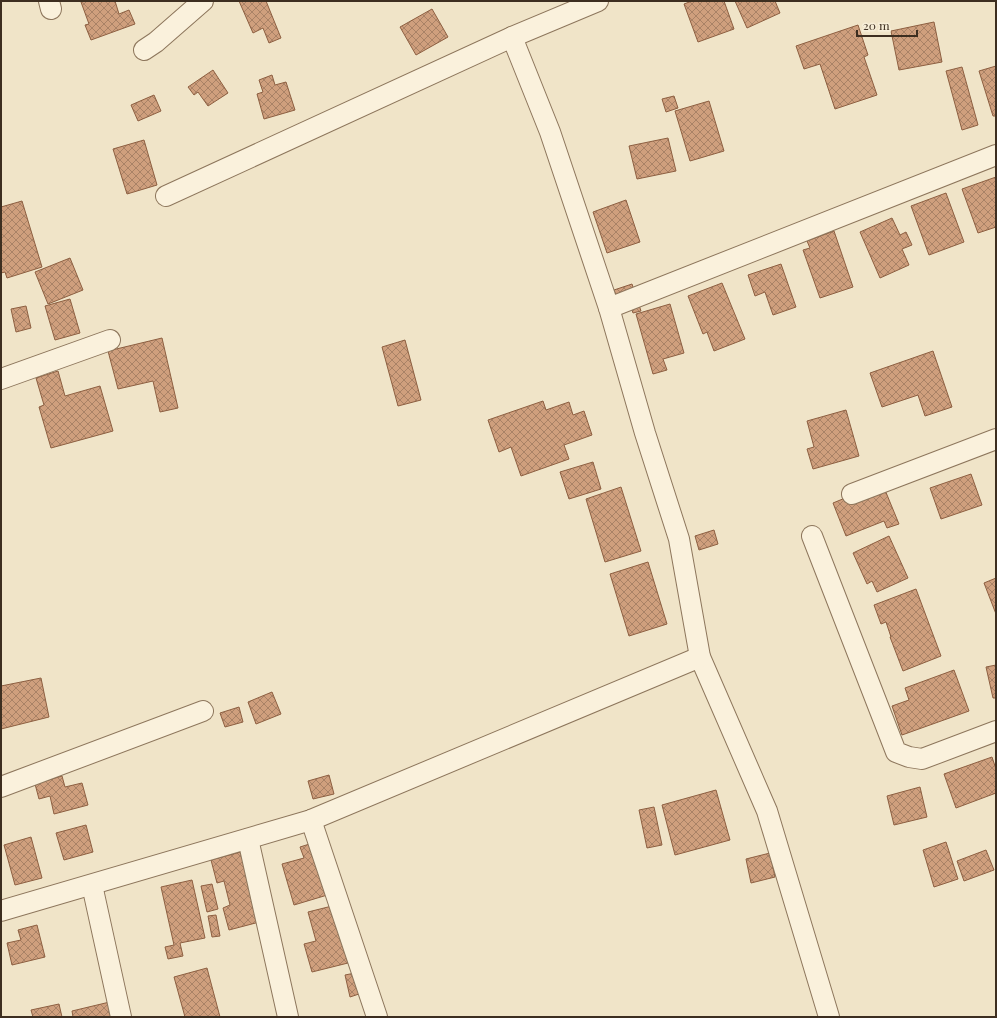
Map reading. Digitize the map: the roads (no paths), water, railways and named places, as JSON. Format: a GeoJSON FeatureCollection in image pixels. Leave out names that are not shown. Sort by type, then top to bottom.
{"type":"FeatureCollection","features":[{"type":"Feature","properties":{"kind":"street"},"geometry":{"type":"LineString","coordinates":[[144,50],[156,42],[203,1]]}},
{"type":"Feature","properties":{"kind":"street"},"geometry":{"type":"LineString","coordinates":[[166,196],[512,37],[598,1]]}},
{"type":"Feature","properties":{"kind":"street"},"geometry":{"type":"LineString","coordinates":[[512,37],[550,132],[609,308],[645,433],[679,539],[700,657],[767,811],[829,1017]]}},
{"type":"Feature","properties":{"kind":"street"},"geometry":{"type":"LineString","coordinates":[[609,308],[996,155]]}},
{"type":"Feature","properties":{"kind":"street"},"geometry":{"type":"LineString","coordinates":[[1,379],[110,340]]}},
{"type":"Feature","properties":{"kind":"street"},"geometry":{"type":"LineString","coordinates":[[852,494],[996,439]]}},
{"type":"Feature","properties":{"kind":"street"},"geometry":{"type":"LineString","coordinates":[[812,536],[896,752],[909,757],[922,759],[996,731]]}},
{"type":"Feature","properties":{"kind":"street"},"geometry":{"type":"LineString","coordinates":[[1,911],[311,820],[700,657]]}},
{"type":"Feature","properties":{"kind":"street"},"geometry":{"type":"LineString","coordinates":[[1,788],[203,711]]}},
{"type":"Feature","properties":{"kind":"street"},"geometry":{"type":"LineString","coordinates":[[311,820],[377,1017]]}},
{"type":"Feature","properties":{"kind":"street"},"geometry":{"type":"LineString","coordinates":[[248,839],[288,1017]]}},
{"type":"Feature","properties":{"kind":"street"},"geometry":{"type":"LineString","coordinates":[[92,884],[121,1017]]}}]}
